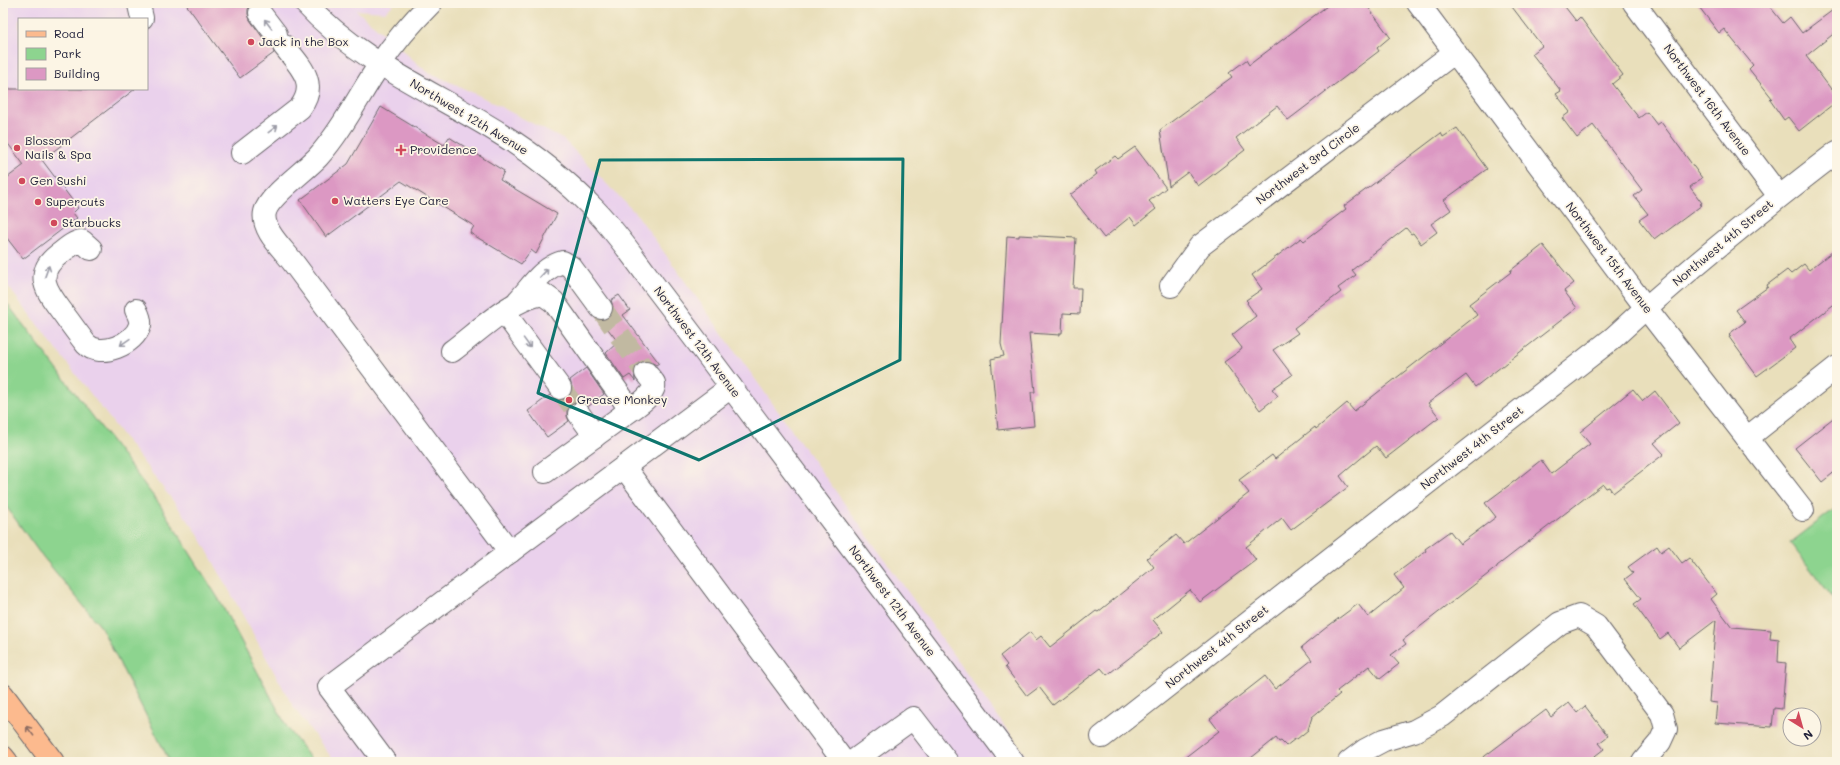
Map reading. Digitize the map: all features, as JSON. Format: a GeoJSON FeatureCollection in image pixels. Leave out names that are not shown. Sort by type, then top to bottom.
{"type":"FeatureCollection","features":[{"type":"Feature","properties":{"kind":"main road"},"geometry":{"type":"LineString","coordinates":[[3,695],[54,762]]}},
{"type":"Feature","properties":{"kind":"main road"},"geometry":{"type":"LineString","coordinates":[[3,757],[7,762]]}},
{"type":"Feature","properties":{"kind":"street","name":"Northwest 12th Avenue"},"geometry":{"type":"LineString","coordinates":[[304,3],[319,19],[380,64],[501,134],[531,154],[563,180],[596,211],[623,244],[1013,762]]}},
{"type":"Feature","properties":{"kind":"street"},"geometry":{"type":"LineString","coordinates":[[431,3],[404,30],[380,64],[334,136],[305,171],[275,196],[265,211],[264,220],[267,227],[292,261],[510,552]]}},
{"type":"Feature","properties":{"kind":"street","name":"Northwest 15th Avenue"},"geometry":{"type":"LineString","coordinates":[[1418,3],[1646,308],[1803,510]]}},
{"type":"Feature","properties":{"kind":"street","name":"Northwest 16th Avenue"},"geometry":{"type":"LineString","coordinates":[[1634,3],[1779,196]]}},
{"type":"Feature","properties":{"kind":"street"},"geometry":{"type":"LineString","coordinates":[[242,153],[300,108],[305,101],[308,92],[306,75],[260,13]]}},
{"type":"Feature","properties":{"kind":"street","name":"Northwest 3rd Circle"},"geometry":{"type":"LineString","coordinates":[[1172,286],[1200,246],[1455,52]]}},
{"type":"Feature","properties":{"kind":"street","name":"Northwest 4th Street"},"geometry":{"type":"LineString","coordinates":[[1102,737],[1614,338],[1646,308],[1779,196],[1837,152]]}},
{"type":"Feature","properties":{"kind":"street"},"geometry":{"type":"LineString","coordinates":[[91,249],[82,241],[76,241],[54,258],[46,270],[44,278],[47,292],[86,344],[90,348],[96,350],[107,350],[118,347],[136,333],[140,325],[140,317],[136,310]]}},
{"type":"Feature","properties":{"kind":"street"},"geometry":{"type":"LineString","coordinates":[[452,351],[510,307],[536,282],[544,271],[555,264],[563,262],[571,267],[600,308]]}},
{"type":"Feature","properties":{"kind":"street"},"geometry":{"type":"LineString","coordinates":[[510,307],[531,296],[542,294],[554,302],[625,402],[627,410],[621,417]]}},
{"type":"Feature","properties":{"kind":"street"},"geometry":{"type":"LineString","coordinates":[[510,307],[560,388]]}},
{"type":"Feature","properties":{"kind":"street"},"geometry":{"type":"LineString","coordinates":[[1747,438],[1837,367]]}},
{"type":"Feature","properties":{"kind":"street"},"geometry":{"type":"LineString","coordinates":[[545,472],[649,396],[654,390],[654,383],[646,372]]}},
{"type":"Feature","properties":{"kind":"street"},"geometry":{"type":"LineString","coordinates":[[385,762],[329,687],[731,387]]}},
{"type":"Feature","properties":{"kind":"street"},"geometry":{"type":"LineString","coordinates":[[578,414],[595,436]]}},
{"type":"Feature","properties":{"kind":"street"},"geometry":{"type":"LineString","coordinates":[[624,467],[844,762]]}},
{"type":"Feature","properties":{"kind":"street"},"geometry":{"type":"LineString","coordinates":[[1350,762],[1365,750],[1414,731],[1442,716],[1560,623],[1578,616],[1596,626],[1662,714],[1666,729],[1660,742],[1643,762]]}},
{"type":"Feature","properties":{"kind":"street"},"geometry":{"type":"LineString","coordinates":[[852,762],[913,718],[947,762]]}},
{"type":"Feature","properties":{"kind":"highlighted area"},"geometry":{"type":"Polygon","coordinates":[[[903,159],[900,360],[699,460],[538,393],[600,160],[903,159]]]}},
{"type":"Feature","properties":{"kind":"shaded area"},"geometry":{"type":"Polygon","coordinates":[[[3,3],[395,3],[385,12],[356,10],[426,71],[480,96],[564,140],[638,216],[1030,762],[335,762],[294,708],[197,532],[3,280],[3,3]]]}},
{"type":"Feature","properties":{"kind":"green space"},"geometry":{"type":"Polygon","coordinates":[[[3,298],[160,505],[218,598],[287,727],[313,762],[170,762],[101,627],[39,552],[3,502],[3,298]]]}},
{"type":"Feature","properties":{"kind":"green space"},"geometry":{"type":"Polygon","coordinates":[[[1837,507],[1837,603],[1790,543],[1837,507]]]}},
{"type":"Feature","properties":{"kind":"building","name":"Jack in the Box"},"geometry":{"type":"Polygon","coordinates":[[[185,3],[253,3],[248,9],[250,20],[266,42],[272,46],[274,53],[240,78],[185,3]]]}},
{"type":"Feature","properties":{"kind":"building"},"geometry":{"type":"Polygon","coordinates":[[[1331,3],[1365,3],[1390,37],[1377,48],[1379,51],[1288,120],[1277,106],[1236,138],[1245,150],[1198,186],[1188,172],[1169,186],[1160,130],[1232,77],[1229,73],[1246,60],[1249,65],[1331,3]]]}},
{"type":"Feature","properties":{"kind":"building"},"geometry":{"type":"Polygon","coordinates":[[[1509,3],[1562,3],[1576,21],[1580,17],[1623,75],[1612,84],[1639,118],[1647,112],[1657,125],[1661,122],[1702,178],[1690,187],[1702,205],[1654,239],[1639,220],[1648,214],[1634,196],[1642,190],[1593,125],[1577,138],[1562,118],[1570,112],[1556,94],[1561,91],[1532,54],[1542,46],[1509,3]]]}},
{"type":"Feature","properties":{"kind":"building"},"geometry":{"type":"Polygon","coordinates":[[[1696,3],[1767,3],[1783,23],[1790,17],[1802,33],[1837,7],[1837,31],[1806,56],[1837,97],[1837,101],[1799,131],[1788,117],[1784,120],[1770,100],[1772,98],[1749,69],[1753,65],[1724,29],[1719,33],[1696,3]]]}},
{"type":"Feature","properties":{"kind":"building"},"geometry":{"type":"Polygon","coordinates":[[[3,89],[134,90],[42,160],[78,208],[73,213],[77,218],[23,259],[3,233],[3,181],[24,165],[3,137],[3,89]]]}},
{"type":"Feature","properties":{"kind":"building"},"geometry":{"type":"Polygon","coordinates":[[[381,107],[444,145],[449,137],[504,171],[500,180],[557,214],[536,254],[531,250],[521,264],[470,233],[474,226],[401,181],[326,237],[300,200],[348,164],[381,107]]]}},
{"type":"Feature","properties":{"kind":"building"},"geometry":{"type":"Polygon","coordinates":[[[1457,128],[1487,169],[1444,200],[1451,210],[1431,224],[1437,232],[1421,244],[1413,233],[1411,234],[1406,228],[1352,270],[1356,275],[1338,288],[1341,292],[1294,328],[1298,333],[1273,350],[1292,375],[1272,389],[1278,396],[1260,410],[1224,362],[1242,348],[1232,335],[1256,316],[1246,300],[1262,289],[1252,275],[1301,238],[1304,241],[1346,209],[1344,206],[1441,133],[1443,137],[1457,128]]]}},
{"type":"Feature","properties":{"kind":"building"},"geometry":{"type":"Polygon","coordinates":[[[1135,147],[1166,188],[1149,201],[1156,209],[1136,225],[1130,217],[1104,238],[1070,195],[1097,174],[1095,171],[1115,156],[1118,159],[1135,147]]]}},
{"type":"Feature","properties":{"kind":"building"},"geometry":{"type":"Polygon","coordinates":[[[1019,235],[1076,238],[1073,288],[1081,288],[1080,314],[1063,313],[1062,333],[1060,333],[1060,335],[1029,333],[1035,392],[1031,392],[1034,426],[998,430],[991,359],[1004,356],[1001,344],[1007,236],[1019,237],[1019,235]]]}},
{"type":"Feature","properties":{"kind":"building"},"geometry":{"type":"Polygon","coordinates":[[[1543,245],[1574,283],[1564,291],[1577,308],[1475,387],[1466,375],[1428,403],[1439,417],[1386,458],[1376,446],[1340,476],[1348,487],[1291,530],[1282,518],[1246,547],[1256,560],[1200,602],[1190,590],[1153,620],[1163,632],[1107,675],[1101,668],[1053,705],[1039,687],[1027,696],[1005,667],[1007,665],[1000,656],[1030,632],[1036,640],[1041,636],[1050,647],[1096,611],[1098,612],[1154,567],[1147,558],[1176,535],[1184,544],[1249,493],[1239,480],[1272,455],[1275,459],[1315,427],[1316,429],[1347,403],[1354,411],[1477,315],[1469,304],[1543,245]]]}},
{"type":"Feature","properties":{"kind":"building"},"geometry":{"type":"Polygon","coordinates":[[[1837,248],[1837,302],[1789,339],[1795,348],[1757,376],[1729,337],[1731,336],[1729,334],[1745,322],[1736,310],[1768,287],[1767,285],[1787,270],[1791,274],[1804,264],[1809,270],[1837,248]]]}},
{"type":"Feature","properties":{"kind":"building"},"geometry":{"type":"Polygon","coordinates":[[[619,295],[630,310],[623,315],[659,363],[656,365],[645,361],[638,363],[634,368],[635,381],[630,375],[624,379],[606,353],[618,342],[601,320],[608,318],[612,313],[613,307],[611,300],[619,295]]]}},
{"type":"Feature","properties":{"kind":"building","name":"Grease Monkey"},"geometry":{"type":"Polygon","coordinates":[[[586,368],[604,394],[589,406],[584,402],[571,404],[567,409],[569,421],[547,437],[528,411],[550,395],[555,399],[561,400],[568,398],[572,393],[570,380],[586,368]]]}},
{"type":"Feature","properties":{"kind":"building"},"geometry":{"type":"Polygon","coordinates":[[[1633,389],[1643,401],[1655,391],[1679,423],[1654,443],[1664,454],[1613,493],[1609,487],[1606,488],[1603,484],[1403,640],[1406,644],[1391,655],[1399,664],[1380,679],[1369,666],[1337,691],[1340,694],[1312,717],[1308,730],[1286,746],[1281,741],[1279,742],[1276,738],[1246,762],[1179,762],[1219,731],[1210,719],[1265,676],[1275,689],[1312,660],[1302,647],[1327,627],[1358,604],[1368,617],[1404,588],[1394,575],[1426,551],[1425,549],[1450,531],[1460,544],[1496,517],[1485,503],[1541,460],[1551,474],[1590,444],[1580,432],[1633,389]]]}},
{"type":"Feature","properties":{"kind":"building"},"geometry":{"type":"Polygon","coordinates":[[[1837,415],[1837,470],[1822,482],[1795,448],[1837,415]]]}},
{"type":"Feature","properties":{"kind":"building"},"geometry":{"type":"Polygon","coordinates":[[[1657,546],[1661,552],[1669,546],[1682,563],[1689,558],[1717,594],[1711,599],[1732,627],[1771,630],[1770,639],[1779,640],[1778,662],[1786,663],[1782,709],[1774,708],[1772,727],[1715,723],[1717,703],[1709,702],[1716,620],[1679,648],[1668,633],[1660,639],[1634,604],[1641,599],[1625,579],[1633,573],[1628,567],[1657,546]]]}},
{"type":"Feature","properties":{"kind":"building"},"geometry":{"type":"Polygon","coordinates":[[[1569,703],[1577,713],[1585,706],[1608,736],[1599,743],[1604,749],[1587,762],[1477,762],[1546,710],[1551,717],[1569,703]]]}},
{"type":"Feature","properties":{"kind":"tunnel"},"geometry":{"type":"LineString","coordinates":[[601,308],[646,373]]}},
{"type":"Feature","properties":{"kind":"tunnel"},"geometry":{"type":"LineString","coordinates":[[560,388],[579,414]]}},
{"type":"Feature","properties":{"kind":"place","name":"Jack in the Box"},"geometry":{"type":"Point","coordinates":[251,42]}},
{"type":"Feature","properties":{"kind":"place","name":"Blossom Nails & Spa"},"geometry":{"type":"Point","coordinates":[17,148]}},
{"type":"Feature","properties":{"kind":"place","name":"Providence"},"geometry":{"type":"Point","coordinates":[401,150]}},
{"type":"Feature","properties":{"kind":"place","name":"Gen Sushi"},"geometry":{"type":"Point","coordinates":[22,181]}},
{"type":"Feature","properties":{"kind":"place","name":"Watters Eye Care"},"geometry":{"type":"Point","coordinates":[335,201]}},
{"type":"Feature","properties":{"kind":"place","name":"Supercuts"},"geometry":{"type":"Point","coordinates":[38,202]}},
{"type":"Feature","properties":{"kind":"place","name":"Starbucks"},"geometry":{"type":"Point","coordinates":[54,223]}},
{"type":"Feature","properties":{"kind":"place","name":"Grease Monkey"},"geometry":{"type":"Point","coordinates":[569,400]}}]}
